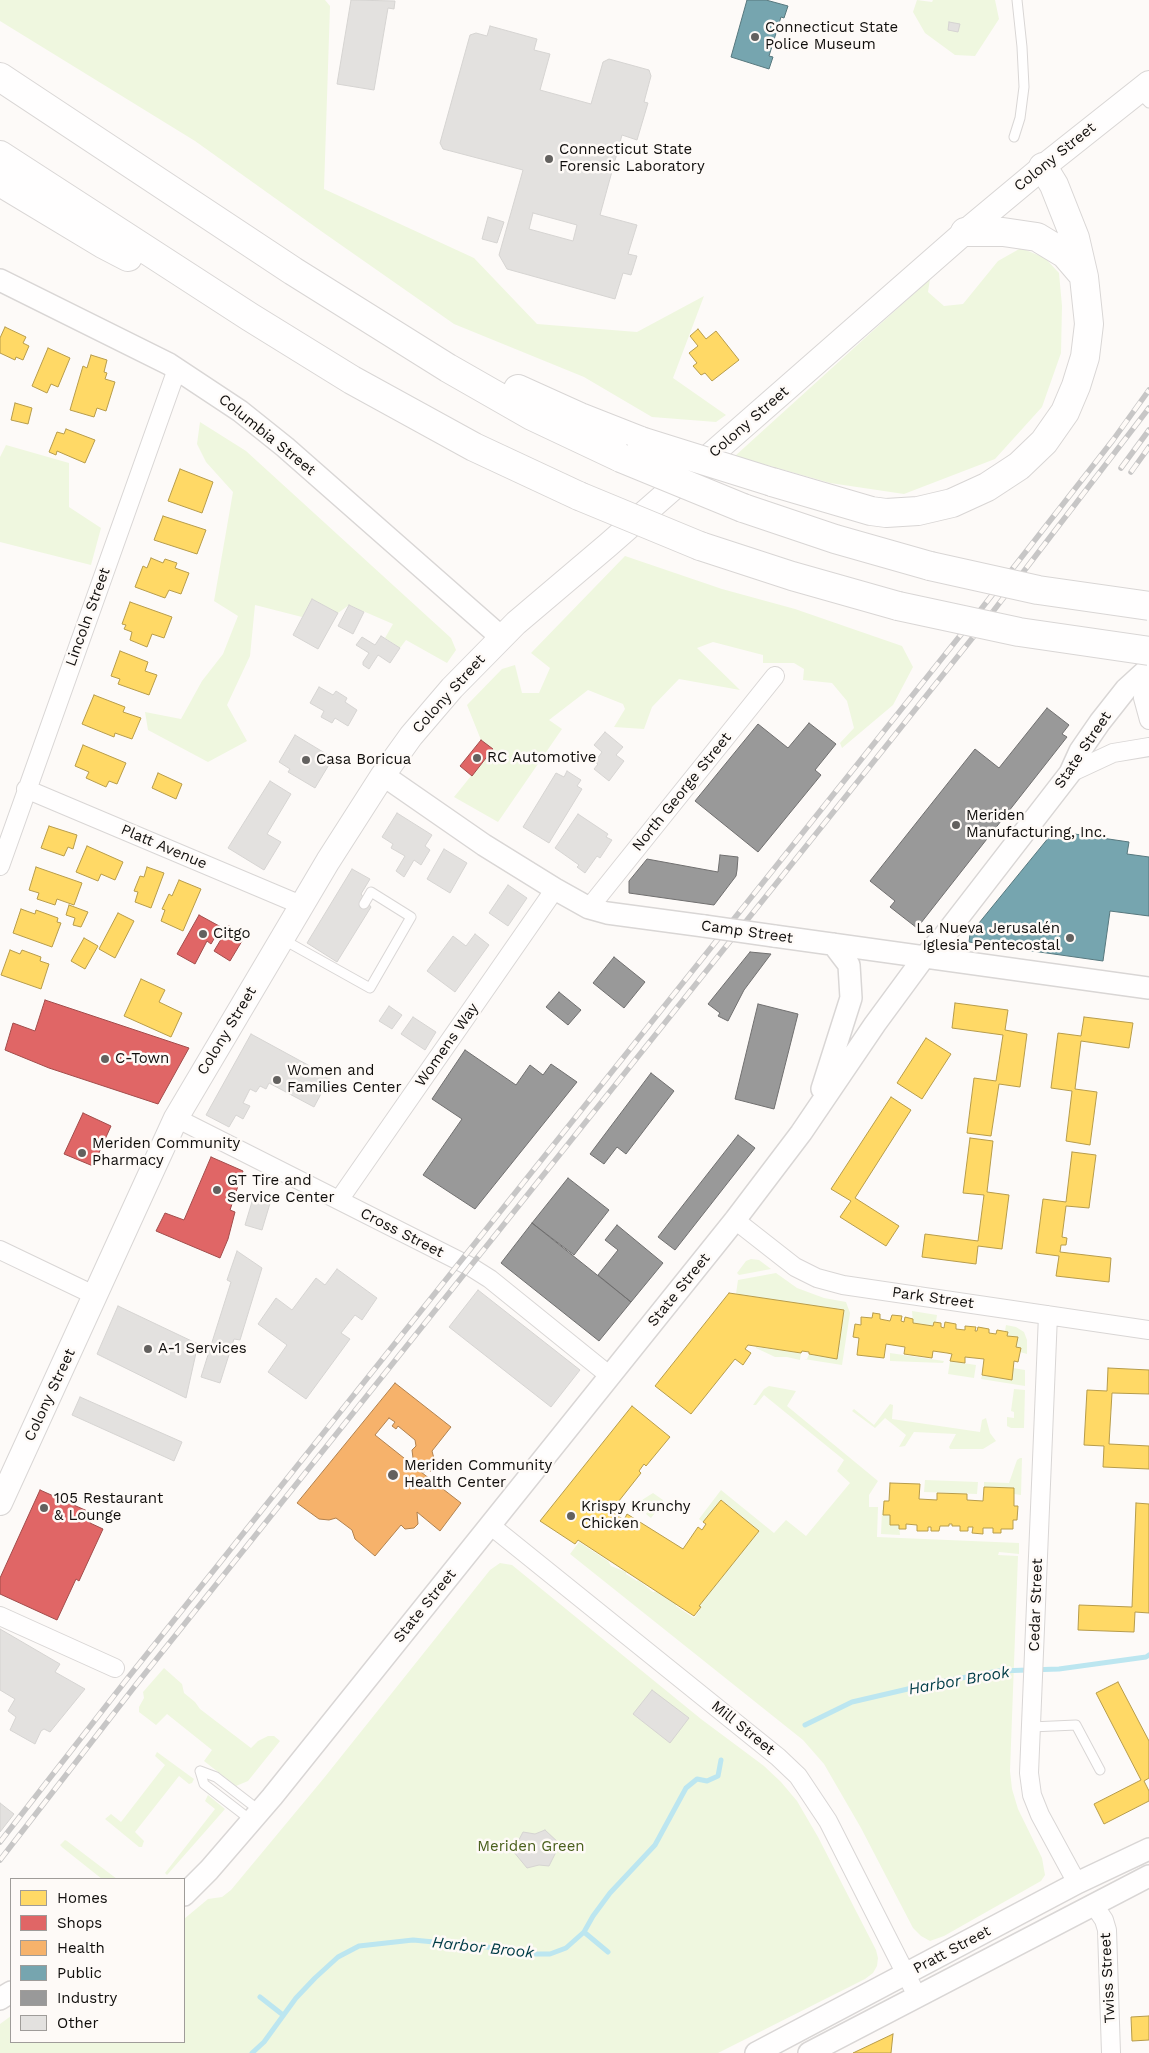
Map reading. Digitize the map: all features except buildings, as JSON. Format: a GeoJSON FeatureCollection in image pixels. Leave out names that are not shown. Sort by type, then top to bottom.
{"type":"FeatureCollection","features":[{"type":"Feature","properties":{"kind":"highway"},"geometry":{"type":"LineString","coordinates":[[0,77],[293,271],[448,368],[532,416],[631,450],[772,482],[871,511],[894,513],[918,512],[944,506],[979,491],[1005,476],[1026,460],[1044,442],[1065,412],[1085,357],[1089,316],[1084,277],[1073,233],[1054,185],[1043,167]]}},
{"type":"Feature","properties":{"kind":"highway"},"geometry":{"type":"LineString","coordinates":[[0,154],[283,338],[382,398],[474,447],[579,496],[700,546],[792,576],[898,606],[1019,632],[1147,664]]}},
{"type":"Feature","properties":{"kind":"highway"},"geometry":{"type":"LineString","coordinates":[[0,182],[121,254],[137,260],[170,265]]}},
{"type":"Feature","properties":{"kind":"highway"},"geometry":{"type":"LineString","coordinates":[[965,232],[1002,232],[1037,237],[1065,254],[1084,277]]}},
{"type":"Feature","properties":{"kind":"highway"},"geometry":{"type":"LineString","coordinates":[[631,450],[743,508],[834,539],[930,566],[1038,590],[1149,606]]}},
{"type":"Feature","properties":{"kind":"main road","name":"Colony Street"},"geometry":{"type":"LineString","coordinates":[[0,1504],[176,1118],[301,905],[383,775],[419,726],[501,637],[965,232],[1043,167],[1145,93]]}},
{"type":"Feature","properties":{"kind":"street","name":"Columbia Street"},"geometry":{"type":"LineString","coordinates":[[0,280],[128,343],[176,369],[232,406],[285,447],[501,637]]}},
{"type":"Feature","properties":{"kind":"street","name":"Lincoln Street"},"geometry":{"type":"LineString","coordinates":[[0,866],[176,369]]}},
{"type":"Feature","properties":{"kind":"street"},"geometry":{"type":"LineString","coordinates":[[1147,664],[1143,698],[1149,720]]}},
{"type":"Feature","properties":{"kind":"street","name":"State Street"},"geometry":{"type":"LineString","coordinates":[[185,1894],[209,1870],[256,1816],[735,1220],[814,1114],[875,1024],[925,956],[944,936],[1070,773],[1080,751],[1100,722],[1147,664]]}},
{"type":"Feature","properties":{"kind":"street","name":"North George Street"},"geometry":{"type":"LineString","coordinates":[[589,908],[775,676]]}},
{"type":"Feature","properties":{"kind":"street"},"geometry":{"type":"LineString","coordinates":[[1070,773],[1113,753],[1149,747]]}},
{"type":"Feature","properties":{"kind":"street","name":"Camp Street"},"geometry":{"type":"LineString","coordinates":[[383,775],[484,845],[555,890],[589,908],[607,913],[1149,988]]}},
{"type":"Feature","properties":{"kind":"street","name":"Platt Avenue"},"geometry":{"type":"LineString","coordinates":[[26,789],[301,905]]}},
{"type":"Feature","properties":{"kind":"street","name":"Womens Way"},"geometry":{"type":"LineString","coordinates":[[339,1200],[555,890]]}},
{"type":"Feature","properties":{"kind":"street"},"geometry":{"type":"LineString","coordinates":[[814,1114],[851,998],[849,965],[833,944]]}},
{"type":"Feature","properties":{"kind":"street","name":"Cross Street"},"geometry":{"type":"LineString","coordinates":[[176,1118],[470,1267],[490,1279],[610,1376]]}},
{"type":"Feature","properties":{"kind":"street","name":"Park Street"},"geometry":{"type":"LineString","coordinates":[[735,1220],[795,1267],[817,1278],[852,1286],[1149,1330]]}},
{"type":"Feature","properties":{"kind":"street"},"geometry":{"type":"LineString","coordinates":[[0,1250],[96,1296]]}},
{"type":"Feature","properties":{"kind":"street","name":"Cedar Street"},"geometry":{"type":"LineString","coordinates":[[1048,1315],[1029,1773],[1032,1795],[1040,1815],[1077,1883]]}},
{"type":"Feature","properties":{"kind":"street","name":"Mill Street"},"geometry":{"type":"LineString","coordinates":[[490,1525],[778,1757],[798,1776],[828,1821],[918,1996]]}},
{"type":"Feature","properties":{"kind":"street"},"geometry":{"type":"LineString","coordinates":[[0,1616],[115,1668]]}},
{"type":"Feature","properties":{"kind":"street","name":"Pratt Street"},"geometry":{"type":"LineString","coordinates":[[756,2053],[1077,1883],[1149,1848]]}},
{"type":"Feature","properties":{"kind":"street","name":"Pratt Street"},"geometry":{"type":"LineString","coordinates":[[809,2053],[1149,1876]]}},
{"type":"Feature","properties":{"kind":"street"},"geometry":{"type":"LineString","coordinates":[[1077,1883],[1094,1906]]}},
{"type":"Feature","properties":{"kind":"street","name":"Twiss Street"},"geometry":{"type":"LineString","coordinates":[[1094,1906],[1104,1920],[1107,1930],[1111,2053]]}},
{"type":"Feature","properties":{"kind":"lane"},"geometry":{"type":"LineString","coordinates":[[1014,137],[1020,118],[1024,87],[1017,0]]}},
{"type":"Feature","properties":{"kind":"lane"},"geometry":{"type":"LineString","coordinates":[[282,938],[330,962],[370,988],[411,917],[371,892],[364,904]]}},
{"type":"Feature","properties":{"kind":"lane"},"geometry":{"type":"LineString","coordinates":[[1031,1727],[1076,1725],[1100,1770]]}},
{"type":"Feature","properties":{"kind":"lane"},"geometry":{"type":"LineString","coordinates":[[200,1770],[216,1777],[256,1816],[204,1784],[200,1770]]}},
{"type":"Feature","properties":{"kind":"green space"},"geometry":{"type":"Polygon","coordinates":[[[0,0],[325,0],[330,6],[324,189],[474,258],[537,324],[637,332],[704,296],[673,378],[726,415],[716,422],[652,417],[584,377],[454,324],[195,141],[0,21],[0,0]]]}},
{"type":"Feature","properties":{"kind":"green space"},"geometry":{"type":"Polygon","coordinates":[[[917,0],[932,2],[933,0],[995,0],[999,19],[975,56],[955,55],[925,33],[913,12],[917,0]]]}},
{"type":"Feature","properties":{"kind":"green space"},"geometry":{"type":"Polygon","coordinates":[[[1021,248],[1045,258],[1059,273],[1062,306],[1061,353],[1042,407],[995,459],[904,494],[830,483],[735,456],[930,279],[928,292],[944,306],[963,304],[998,261],[1021,248]]]}},
{"type":"Feature","properties":{"kind":"green space"},"geometry":{"type":"Polygon","coordinates":[[[200,422],[246,451],[451,638],[456,650],[447,663],[406,640],[400,648],[385,638],[393,624],[349,605],[338,613],[312,599],[302,617],[255,605],[250,656],[227,705],[247,741],[208,762],[148,730],[145,712],[181,719],[202,681],[223,654],[238,616],[214,601],[233,492],[206,462],[197,444],[200,422]]]}},
{"type":"Feature","properties":{"kind":"green space"},"geometry":{"type":"Polygon","coordinates":[[[6,445],[69,463],[69,507],[101,528],[91,565],[0,542],[0,457],[6,445]]]}},
{"type":"Feature","properties":{"kind":"green space"},"geometry":{"type":"Polygon","coordinates":[[[625,556],[722,589],[795,609],[902,646],[913,667],[893,705],[842,748],[840,743],[854,728],[847,701],[832,683],[803,680],[804,669],[794,663],[763,663],[763,655],[713,642],[697,648],[740,690],[679,679],[652,707],[644,729],[614,727],[625,709],[623,704],[588,690],[549,720],[562,729],[498,822],[454,797],[492,750],[481,740],[467,705],[502,669],[515,665],[522,693],[539,693],[550,668],[531,653],[625,556]]]}},
{"type":"Feature","properties":{"kind":"green space"},"geometry":{"type":"Polygon","coordinates":[[[751,1259],[759,1260],[771,1269],[739,1275],[737,1273],[746,1261],[751,1259]]]}},
{"type":"Feature","properties":{"kind":"green space"},"geometry":{"type":"Polygon","coordinates":[[[776,1273],[797,1288],[824,1298],[846,1302],[850,1313],[842,1365],[804,1359],[807,1359],[809,1354],[837,1358],[844,1310],[736,1294],[738,1280],[776,1273]]]}},
{"type":"Feature","properties":{"kind":"green space"},"geometry":{"type":"Polygon","coordinates":[[[912,1311],[937,1315],[936,1322],[934,1322],[933,1326],[913,1323],[912,1311]]]}},
{"type":"Feature","properties":{"kind":"green space"},"geometry":{"type":"Polygon","coordinates":[[[1006,1325],[1016,1327],[1024,1332],[1027,1340],[1027,1354],[1020,1352],[1016,1347],[1017,1338],[1007,1336],[1008,1332],[1005,1331],[1006,1325]]]}},
{"type":"Feature","properties":{"kind":"green space"},"geometry":{"type":"Polygon","coordinates":[[[756,1347],[801,1353],[800,1360],[775,1357],[756,1347]]]}},
{"type":"Feature","properties":{"kind":"green space"},"geometry":{"type":"Polygon","coordinates":[[[890,1353],[944,1361],[943,1363],[890,1361],[890,1353]]]}},
{"type":"Feature","properties":{"kind":"green space"},"geometry":{"type":"Polygon","coordinates":[[[950,1361],[976,1365],[974,1378],[948,1374],[950,1361]]]}},
{"type":"Feature","properties":{"kind":"green space"},"geometry":{"type":"Polygon","coordinates":[[[1013,1368],[1025,1370],[1025,1386],[981,1379],[982,1375],[1011,1380],[1013,1368]]]}},
{"type":"Feature","properties":{"kind":"green space"},"geometry":{"type":"Polygon","coordinates":[[[769,1386],[796,1391],[787,1406],[878,1481],[869,1495],[869,1507],[878,1507],[877,1537],[1019,1543],[1019,1554],[999,1552],[998,1555],[1018,1556],[1010,1771],[1012,1789],[1018,1809],[1042,1858],[1045,1875],[1041,1881],[944,1936],[930,1941],[913,1928],[861,1828],[824,1764],[803,1740],[570,1554],[579,1542],[608,1561],[611,1566],[626,1572],[626,1574],[638,1580],[653,1592],[657,1592],[676,1604],[676,1606],[694,1618],[701,1608],[699,1606],[759,1531],[722,1500],[703,1522],[699,1519],[721,1490],[774,1533],[786,1520],[806,1536],[850,1483],[837,1471],[844,1460],[764,1395],[756,1405],[753,1405],[764,1389],[769,1386]]]}},
{"type":"Feature","properties":{"kind":"green space"},"geometry":{"type":"Polygon","coordinates":[[[1014,1389],[1025,1390],[1024,1428],[1011,1428],[1007,1426],[1007,1417],[1014,1418],[1014,1412],[1011,1411],[1014,1389]]]}},
{"type":"Feature","properties":{"kind":"green space"},"geometry":{"type":"Polygon","coordinates":[[[890,1404],[893,1405],[892,1419],[980,1432],[982,1420],[986,1418],[990,1433],[996,1441],[983,1449],[950,1449],[949,1447],[956,1434],[914,1432],[905,1446],[899,1447],[906,1435],[885,1418],[875,1428],[852,1411],[854,1409],[874,1425],[890,1404]]]}},
{"type":"Feature","properties":{"kind":"green space"},"geometry":{"type":"Polygon","coordinates":[[[1022,1458],[1021,1495],[1014,1494],[1014,1488],[984,1487],[984,1482],[1009,1483],[1017,1460],[1022,1458]]]}},
{"type":"Feature","properties":{"kind":"green space"},"geometry":{"type":"Polygon","coordinates":[[[925,1480],[978,1482],[977,1494],[924,1492],[925,1480]]]}},
{"type":"Feature","properties":{"kind":"green space"},"geometry":{"type":"Polygon","coordinates":[[[653,1493],[663,1500],[663,1503],[651,1518],[646,1514],[648,1511],[641,1506],[639,1508],[634,1505],[653,1493]]]}},
{"type":"Feature","properties":{"kind":"green space"},"geometry":{"type":"Polygon","coordinates":[[[882,1510],[883,1515],[890,1515],[890,1525],[899,1525],[900,1535],[881,1534],[882,1510]]]}},
{"type":"Feature","properties":{"kind":"green space","name":"Meriden Green"},"geometry":{"type":"Polygon","coordinates":[[[500,1563],[512,1565],[701,1719],[764,1766],[781,1782],[797,1801],[818,1837],[876,1950],[877,1966],[873,1973],[865,1979],[718,2053],[0,2053],[0,2024],[10,2017],[10,2043],[185,2043],[185,1918],[208,1899],[222,1897],[231,1890],[324,1778],[490,1570],[500,1563]]]}},
{"type":"Feature","properties":{"kind":"green space"},"geometry":{"type":"Polygon","coordinates":[[[164,1668],[182,1684],[184,1693],[200,1709],[251,1748],[258,1741],[268,1736],[274,1736],[280,1741],[248,1781],[236,1786],[204,1761],[212,1750],[167,1714],[156,1725],[139,1712],[139,1707],[144,1698],[143,1692],[164,1668]]]}},
{"type":"Feature","properties":{"kind":"green space"},"geometry":{"type":"Polygon","coordinates":[[[157,1752],[194,1779],[189,1784],[179,1776],[135,1832],[144,1841],[142,1847],[139,1847],[105,1819],[111,1814],[121,1822],[165,1765],[155,1756],[157,1752]]]}},
{"type":"Feature","properties":{"kind":"green space"},"geometry":{"type":"Polygon","coordinates":[[[208,1795],[225,1809],[167,1875],[165,1873],[215,1809],[205,1801],[208,1795]]]}},
{"type":"Feature","properties":{"kind":"green space"},"geometry":{"type":"Polygon","coordinates":[[[65,1840],[67,1841],[116,1878],[101,1878],[60,1845],[65,1840]]]}},
{"type":"Feature","properties":{"kind":"waterway","name":"Harbor Brook"},"geometry":{"type":"LineString","coordinates":[[805,1725],[852,1702],[925,1685],[998,1671],[1059,1669],[1146,1657],[1149,1655]]}},
{"type":"Feature","properties":{"kind":"waterway","name":"Harbor Brook"},"geometry":{"type":"LineString","coordinates":[[252,2053],[264,2042],[296,1998],[315,1978],[338,1957],[359,1946],[413,1940],[487,1947],[529,1954],[550,1954],[566,1948],[584,1932],[610,1893],[655,1845],[686,1788],[697,1779],[707,1781],[718,1776],[721,1760]]}},
{"type":"Feature","properties":{"kind":"waterway"},"geometry":{"type":"LineString","coordinates":[[584,1932],[608,1952]]}},
{"type":"Feature","properties":{"kind":"waterway"},"geometry":{"type":"LineString","coordinates":[[260,1997],[283,2015]]}},
{"type":"Feature","properties":{"kind":"railway"},"geometry":{"type":"LineString","coordinates":[[0,1842],[127,1679],[971,622],[1113,440],[1149,390]]}},
{"type":"Feature","properties":{"kind":"railway"},"geometry":{"type":"LineString","coordinates":[[0,1860],[135,1686],[978,631],[1149,408]]}},
{"type":"Feature","properties":{"kind":"railway"},"geometry":{"type":"LineString","coordinates":[[1121,468],[1149,430]]}},
{"type":"Feature","properties":{"kind":"railway"},"geometry":{"type":"LineString","coordinates":[[1131,472],[1149,447]]}},
{"type":"Feature","properties":{"kind":"place","name":"Connecticut State Police Museum"},"geometry":{"type":"Point","coordinates":[755,37]}},
{"type":"Feature","properties":{"kind":"place","name":"Connecticut State Forensic Laboratory"},"geometry":{"type":"Point","coordinates":[549,159]}},
{"type":"Feature","properties":{"kind":"place","name":"RC Automotive"},"geometry":{"type":"Point","coordinates":[477,758]}},
{"type":"Feature","properties":{"kind":"place","name":"Casa Boricua"},"geometry":{"type":"Point","coordinates":[306,760]}},
{"type":"Feature","properties":{"kind":"place","name":"Meriden Manufacturing, Inc."},"geometry":{"type":"Point","coordinates":[956,825]}},
{"type":"Feature","properties":{"kind":"place","name":"Citgo"},"geometry":{"type":"Point","coordinates":[203,934]}},
{"type":"Feature","properties":{"kind":"place","name":"La Nueva Jerusalén Iglesia Pentecostal"},"geometry":{"type":"Point","coordinates":[1070,938]}},
{"type":"Feature","properties":{"kind":"place","name":"C-Town"},"geometry":{"type":"Point","coordinates":[105,1059]}},
{"type":"Feature","properties":{"kind":"place","name":"Women and Families Center"},"geometry":{"type":"Point","coordinates":[277,1080]}},
{"type":"Feature","properties":{"kind":"place","name":"Meriden Community Pharmacy"},"geometry":{"type":"Point","coordinates":[82,1153]}},
{"type":"Feature","properties":{"kind":"place","name":"GT Tire and Service Center"},"geometry":{"type":"Point","coordinates":[217,1190]}},
{"type":"Feature","properties":{"kind":"place","name":"A-1 Services"},"geometry":{"type":"Point","coordinates":[148,1349]}},
{"type":"Feature","properties":{"kind":"place","name":"Meriden Community Health Center"},"geometry":{"type":"Point","coordinates":[393,1475]}},
{"type":"Feature","properties":{"kind":"place","name":"105 Restaurant & Lounge"},"geometry":{"type":"Point","coordinates":[44,1508]}},
{"type":"Feature","properties":{"kind":"place","name":"Krispy Krunchy Chicken"},"geometry":{"type":"Point","coordinates":[571,1516]}}]}
